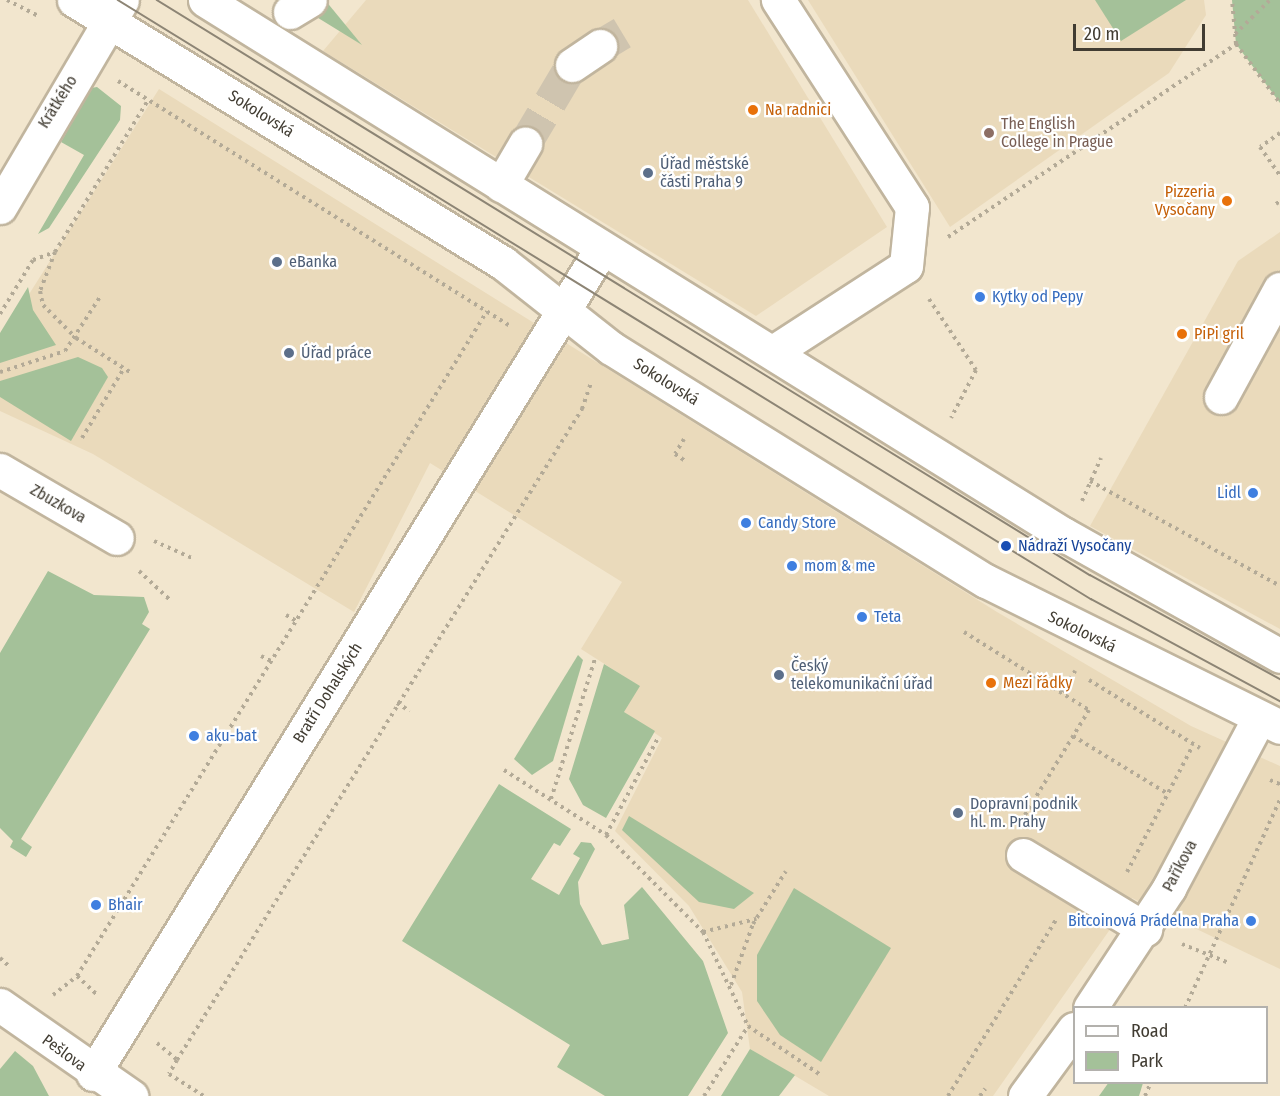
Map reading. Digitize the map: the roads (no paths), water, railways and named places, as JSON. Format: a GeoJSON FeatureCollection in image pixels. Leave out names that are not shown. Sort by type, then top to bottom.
{"type":"FeatureCollection","features":[{"type":"Feature","properties":{"kind":"main road","name":"Sokolovská"},"geometry":{"type":"LineString","coordinates":[[74,0],[116,10],[503,263],[611,348],[995,586],[1270,723]]}},
{"type":"Feature","properties":{"kind":"main road"},"geometry":{"type":"LineString","coordinates":[[205,0],[1063,534],[1280,656]]}},
{"type":"Feature","properties":{"kind":"main road"},"geometry":{"type":"LineString","coordinates":[[773,352],[906,266],[912,207],[778,0]]}},
{"type":"Feature","properties":{"kind":"main road","name":"Krátkého"},"geometry":{"type":"LineString","coordinates":[[0,207],[116,10]]}},
{"type":"Feature","properties":{"kind":"main road"},"geometry":{"type":"LineString","coordinates":[[572,65],[600,46]]}},
{"type":"Feature","properties":{"kind":"main road"},"geometry":{"type":"LineString","coordinates":[[501,185],[525,144]]}},
{"type":"Feature","properties":{"kind":"main road","name":"Bratří Dohalských"},"geometry":{"type":"LineString","coordinates":[[93,1074],[602,248]]}},
{"type":"Feature","properties":{"kind":"main road"},"geometry":{"type":"LineString","coordinates":[[1221,397],[1280,289]]}},
{"type":"Feature","properties":{"kind":"main road","name":"Zbuzkova"},"geometry":{"type":"LineString","coordinates":[[0,470],[117,538]]}},
{"type":"Feature","properties":{"kind":"main road","name":"Paříkova"},"geometry":{"type":"LineString","coordinates":[[1091,1006],[1145,929],[1270,723]]}},
{"type":"Feature","properties":{"kind":"main road"},"geometry":{"type":"LineString","coordinates":[[1023,855],[1145,929]]}},
{"type":"Feature","properties":{"kind":"main road","name":"Pešlova"},"geometry":{"type":"LineString","coordinates":[[0,1005],[93,1074],[131,1096]]}},
{"type":"Feature","properties":{"kind":"main road"},"geometry":{"type":"LineString","coordinates":[[1025,1096],[1073,1030]]}},
{"type":"Feature","properties":{"kind":"tunnel"},"geometry":{"type":"LineString","coordinates":[[600,46],[622,33]]}},
{"type":"Feature","properties":{"kind":"tunnel"},"geometry":{"type":"LineString","coordinates":[[525,144],[572,65]]}},
{"type":"Feature","properties":{"kind":"tram line"},"geometry":{"type":"LineString","coordinates":[[118,0],[1091,599],[1280,701]]}},
{"type":"Feature","properties":{"kind":"tram line"},"geometry":{"type":"LineString","coordinates":[[157,0],[1090,575],[1280,679]]}},
{"type":"Feature","properties":{"kind":"place","name":"Na radnici"},"geometry":{"type":"Point","coordinates":[753,110]}},
{"type":"Feature","properties":{"kind":"place","name":"The English College in Prague"},"geometry":{"type":"Point","coordinates":[989,133]}},
{"type":"Feature","properties":{"kind":"place","name":"Úřad městské části Praha 9"},"geometry":{"type":"Point","coordinates":[648,173]}},
{"type":"Feature","properties":{"kind":"place","name":"Pizzeria Vysočany"},"geometry":{"type":"Point","coordinates":[1227,201]}},
{"type":"Feature","properties":{"kind":"place","name":"eBanka"},"geometry":{"type":"Point","coordinates":[277,262]}},
{"type":"Feature","properties":{"kind":"place","name":"Kytky od Pepy"},"geometry":{"type":"Point","coordinates":[980,297]}},
{"type":"Feature","properties":{"kind":"place","name":"PiPi gril"},"geometry":{"type":"Point","coordinates":[1182,334]}},
{"type":"Feature","properties":{"kind":"place","name":"Úřad práce"},"geometry":{"type":"Point","coordinates":[289,353]}},
{"type":"Feature","properties":{"kind":"place","name":"Lidl"},"geometry":{"type":"Point","coordinates":[1253,493]}},
{"type":"Feature","properties":{"kind":"place","name":"Candy Store"},"geometry":{"type":"Point","coordinates":[746,523]}},
{"type":"Feature","properties":{"kind":"place","name":"Nádraží Vysočany"},"geometry":{"type":"Point","coordinates":[1006,546]}},
{"type":"Feature","properties":{"kind":"place","name":"mom & me"},"geometry":{"type":"Point","coordinates":[792,566]}},
{"type":"Feature","properties":{"kind":"place","name":"Teta"},"geometry":{"type":"Point","coordinates":[862,617]}},
{"type":"Feature","properties":{"kind":"place","name":"Český telekomunikační úřad"},"geometry":{"type":"Point","coordinates":[779,675]}},
{"type":"Feature","properties":{"kind":"place","name":"Mezi řádky"},"geometry":{"type":"Point","coordinates":[991,683]}},
{"type":"Feature","properties":{"kind":"place","name":"aku-bat"},"geometry":{"type":"Point","coordinates":[194,736]}},
{"type":"Feature","properties":{"kind":"place","name":"Dopravní podnik hl. m. Prahy"},"geometry":{"type":"Point","coordinates":[958,813]}},
{"type":"Feature","properties":{"kind":"place","name":"Bhair"},"geometry":{"type":"Point","coordinates":[96,905]}},
{"type":"Feature","properties":{"kind":"place","name":"Bitcoinová Prádelna Praha"},"geometry":{"type":"Point","coordinates":[1251,921]}}]}
